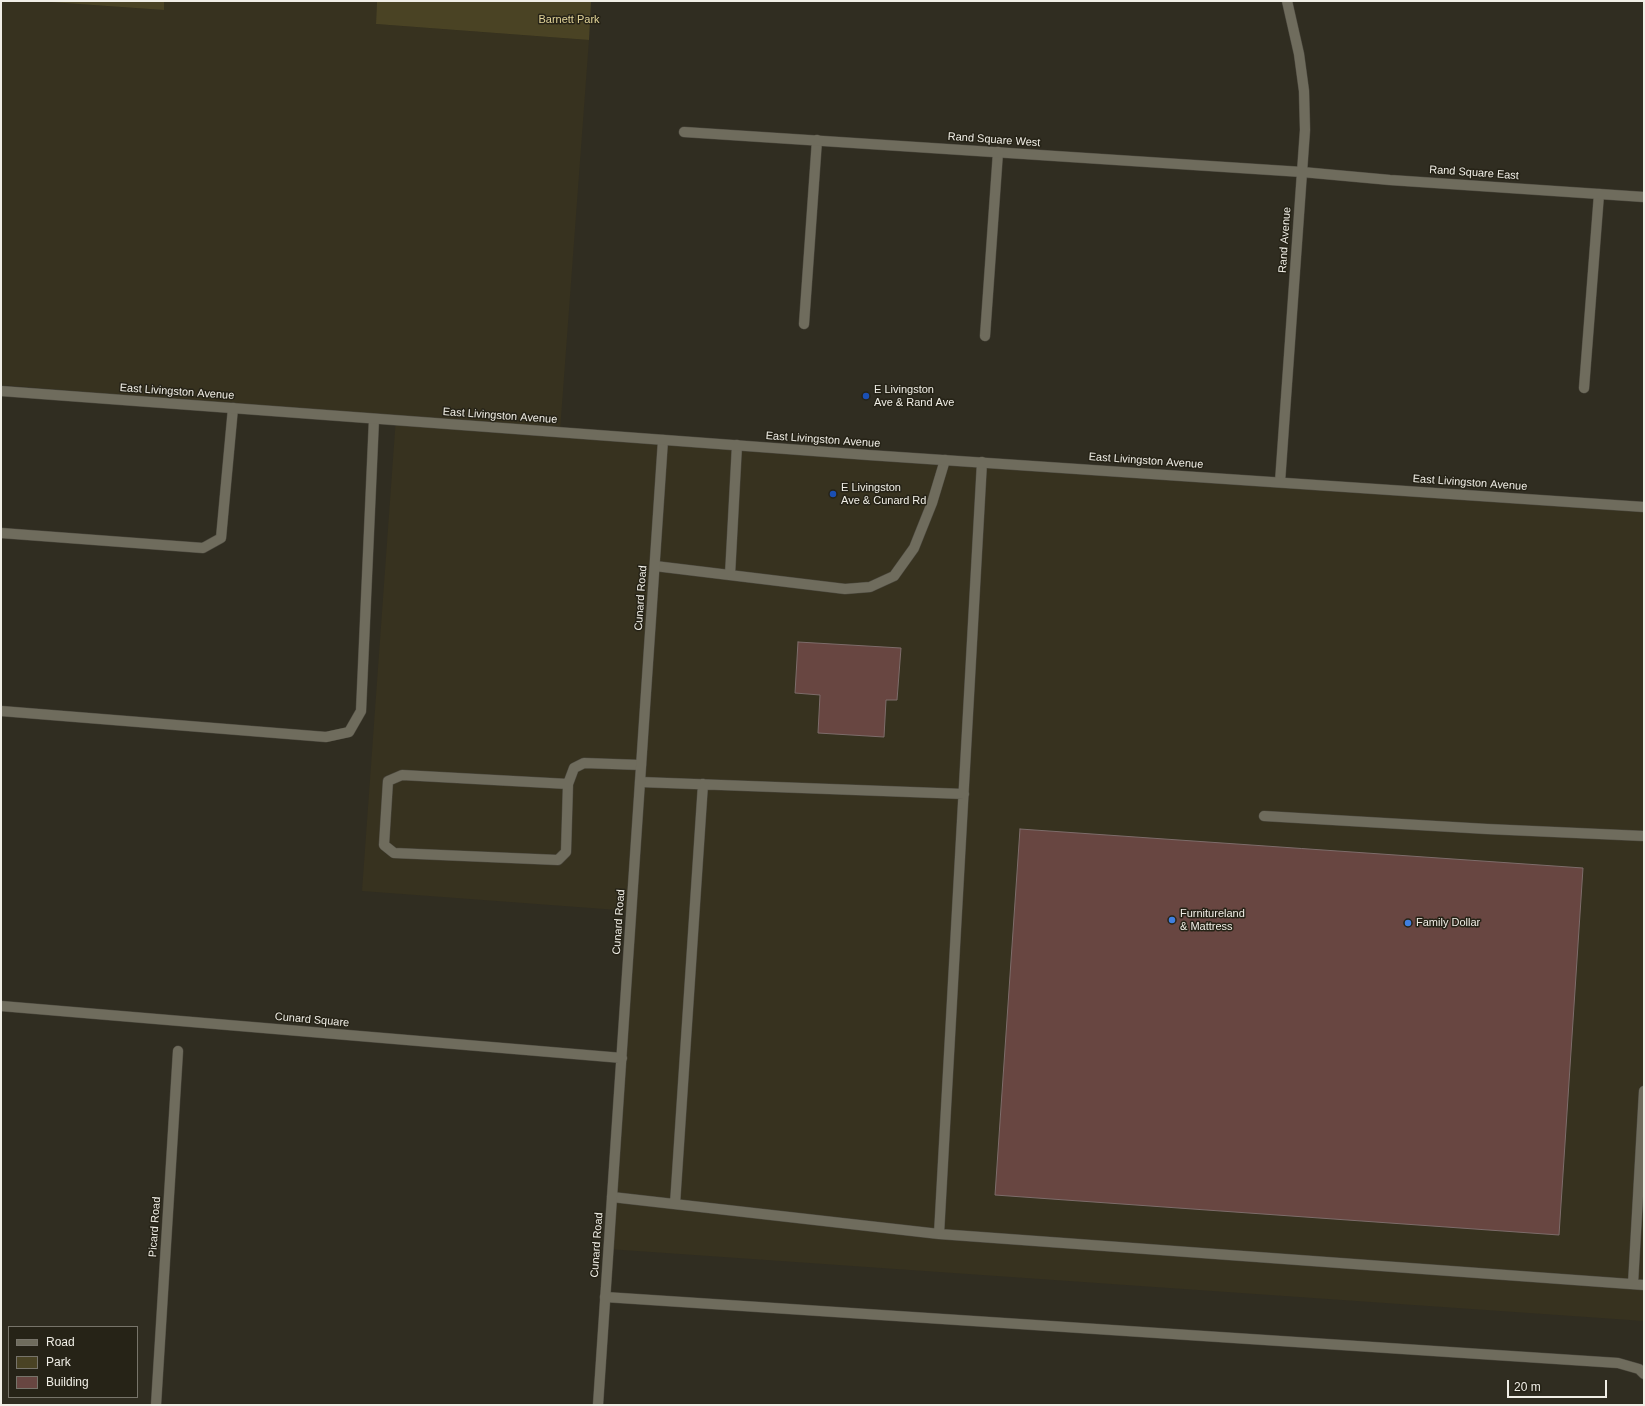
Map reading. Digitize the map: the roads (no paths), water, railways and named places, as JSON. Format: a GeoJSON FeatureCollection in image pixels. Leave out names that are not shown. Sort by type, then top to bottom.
{"type":"FeatureCollection","features":[{"type":"Feature","properties":{"kind":"street","name":"Rand Avenue"},"geometry":{"type":"LineString","coordinates":[[1280,482],[1305,130],[1304,91],[1299,54],[1287,1]]}},
{"type":"Feature","properties":{"kind":"street","name":"Rand Square West"},"geometry":{"type":"LineString","coordinates":[[684,132],[1302,172]]}},
{"type":"Feature","properties":{"kind":"street"},"geometry":{"type":"LineString","coordinates":[[804,324],[817,140]]}},
{"type":"Feature","properties":{"kind":"street"},"geometry":{"type":"LineString","coordinates":[[985,336],[998,152]]}},
{"type":"Feature","properties":{"kind":"street","name":"Rand Square East"},"geometry":{"type":"LineString","coordinates":[[1302,172],[1390,180],[1644,197]]}},
{"type":"Feature","properties":{"kind":"street"},"geometry":{"type":"LineString","coordinates":[[1584,388],[1599,194]]}},
{"type":"Feature","properties":{"kind":"street","name":"East Livingston Avenue"},"geometry":{"type":"LineString","coordinates":[[1,391],[737,446],[1644,507]]}},
{"type":"Feature","properties":{"kind":"street"},"geometry":{"type":"LineString","coordinates":[[1,532],[203,548],[222,538],[232,408]]}},
{"type":"Feature","properties":{"kind":"street"},"geometry":{"type":"LineString","coordinates":[[1,711],[326,737],[349,732],[361,711],[374,419]]}},
{"type":"Feature","properties":{"kind":"street","name":"Cunard Road"},"geometry":{"type":"LineString","coordinates":[[598,1405],[663,440]]}},
{"type":"Feature","properties":{"kind":"street"},"geometry":{"type":"LineString","coordinates":[[730,575],[737,446]]}},
{"type":"Feature","properties":{"kind":"street"},"geometry":{"type":"LineString","coordinates":[[655,566],[845,589],[870,587],[894,576],[914,548],[932,503],[945,460]]}},
{"type":"Feature","properties":{"kind":"street"},"geometry":{"type":"LineString","coordinates":[[939,1234],[982,462]]}},
{"type":"Feature","properties":{"kind":"street"},"geometry":{"type":"LineString","coordinates":[[568,784],[402,775],[388,781],[384,846],[394,853],[558,860],[566,852],[568,784],[574,768],[584,763],[641,765]]}},
{"type":"Feature","properties":{"kind":"street"},"geometry":{"type":"LineString","coordinates":[[640,782],[964,794]]}},
{"type":"Feature","properties":{"kind":"street"},"geometry":{"type":"LineString","coordinates":[[675,1204],[703,784]]}},
{"type":"Feature","properties":{"kind":"street"},"geometry":{"type":"LineString","coordinates":[[1264,816],[1487,829],[1644,836]]}},
{"type":"Feature","properties":{"kind":"street","name":"Cunard Square"},"geometry":{"type":"LineString","coordinates":[[1,1006],[622,1058]]}},
{"type":"Feature","properties":{"kind":"street","name":"Picard Road"},"geometry":{"type":"LineString","coordinates":[[156,1405],[178,1051]]}},
{"type":"Feature","properties":{"kind":"street"},"geometry":{"type":"LineString","coordinates":[[1633,1284],[1644,1091]]}},
{"type":"Feature","properties":{"kind":"street"},"geometry":{"type":"LineString","coordinates":[[612,1197],[939,1234],[1644,1285]]}},
{"type":"Feature","properties":{"kind":"street"},"geometry":{"type":"LineString","coordinates":[[606,1297],[1618,1363],[1639,1369],[1644,1374]]}},
{"type":"Feature","properties":{"kind":"place","name":"E Livingston Ave & Rand Ave"},"geometry":{"type":"Point","coordinates":[866,396]}},
{"type":"Feature","properties":{"kind":"place","name":"E Livingston Ave & Cunard Rd"},"geometry":{"type":"Point","coordinates":[833,494]}},
{"type":"Feature","properties":{"kind":"place","name":"Furnitureland & Mattress"},"geometry":{"type":"Point","coordinates":[1172,920]}},
{"type":"Feature","properties":{"kind":"place","name":"Family Dollar"},"geometry":{"type":"Point","coordinates":[1408,923]}},
{"type":"Feature","properties":{"kind":"park label","name":"Barnett Park"},"geometry":{"type":"Point","coordinates":[569,20]}}]}
